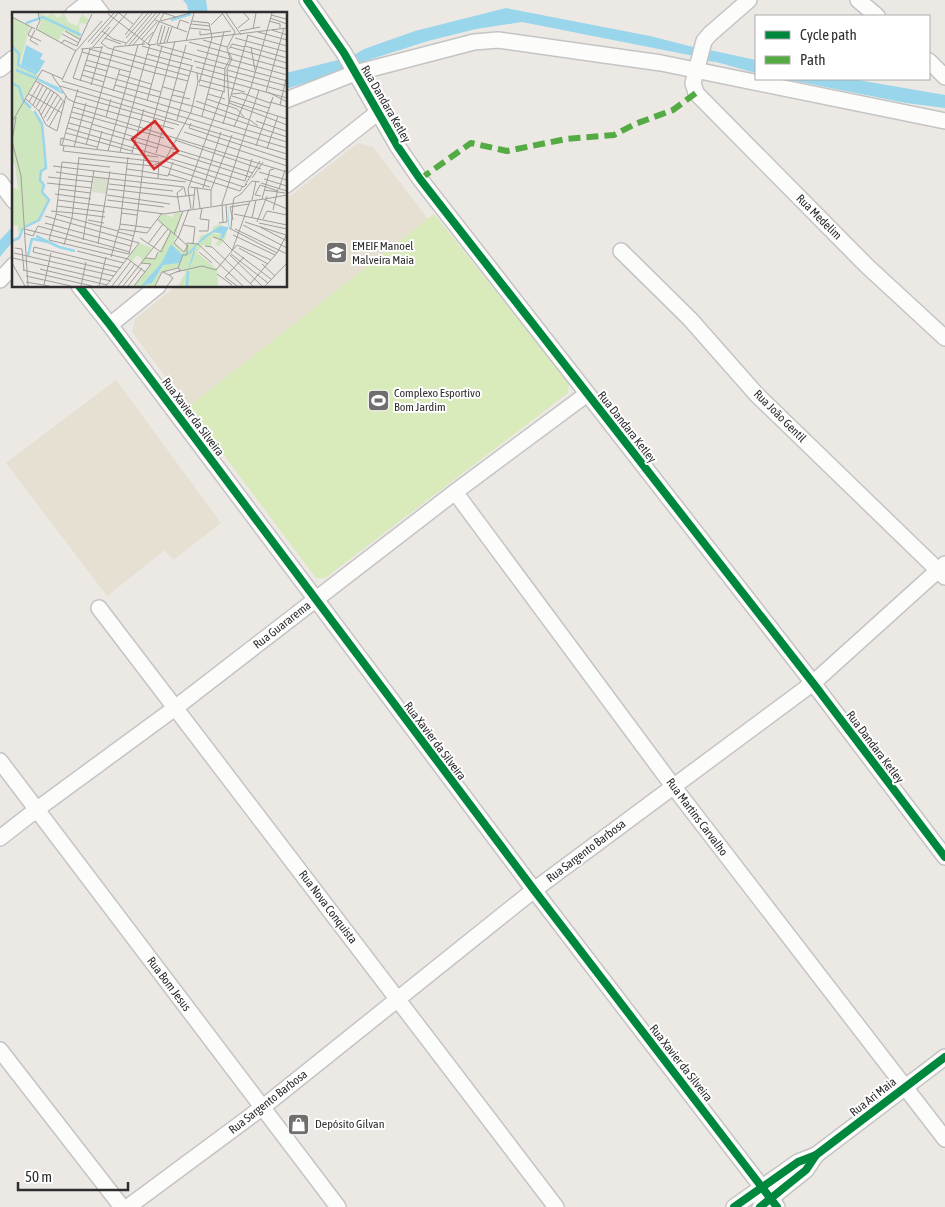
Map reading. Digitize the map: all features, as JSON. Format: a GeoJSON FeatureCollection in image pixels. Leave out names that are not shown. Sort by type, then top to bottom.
{"type":"FeatureCollection","features":[{"type":"Feature","properties":{"kind":"street"},"geometry":{"type":"LineString","coordinates":[[76,12],[91,0],[100,12]]}},
{"type":"Feature","properties":{"kind":"street","name":"Rua Dandara Ketley"},"geometry":{"type":"LineString","coordinates":[[306,0],[344,53],[398,148],[420,179],[813,683],[945,857]]}},
{"type":"Feature","properties":{"kind":"street"},"geometry":{"type":"LineString","coordinates":[[727,0],[736,13]]}},
{"type":"Feature","properties":{"kind":"street"},"geometry":{"type":"LineString","coordinates":[[697,69],[704,42],[710,34],[749,0]]}},
{"type":"Feature","properties":{"kind":"street"},"geometry":{"type":"LineString","coordinates":[[858,0],[876,15]]}},
{"type":"Feature","properties":{"kind":"street"},"geometry":{"type":"LineString","coordinates":[[288,99],[355,74],[474,42],[498,40],[697,69],[945,121]]}},
{"type":"Feature","properties":{"kind":"street"},"geometry":{"type":"LineString","coordinates":[[930,63],[945,76]]}},
{"type":"Feature","properties":{"kind":"street","name":"Rua Medelim"},"geometry":{"type":"LineString","coordinates":[[697,69],[693,83],[696,93],[867,266],[945,338]]}},
{"type":"Feature","properties":{"kind":"street"},"geometry":{"type":"LineString","coordinates":[[288,183],[377,113]]}},
{"type":"Feature","properties":{"kind":"street"},"geometry":{"type":"LineString","coordinates":[[0,182],[12,197]]}},
{"type":"Feature","properties":{"kind":"street","name":"Rua João Gentil"},"geometry":{"type":"LineString","coordinates":[[621,250],[690,319],[757,395],[943,570]]}},
{"type":"Feature","properties":{"kind":"street"},"geometry":{"type":"LineString","coordinates":[[0,280],[12,267]]}},
{"type":"Feature","properties":{"kind":"street","name":"Rua Xavier da Silveira"},"geometry":{"type":"LineString","coordinates":[[81,288],[768,1200]]}},
{"type":"Feature","properties":{"kind":"street"},"geometry":{"type":"LineString","coordinates":[[110,325],[156,288]]}},
{"type":"Feature","properties":{"kind":"street","name":"Rua Guararema"},"geometry":{"type":"LineString","coordinates":[[0,838],[175,708],[455,492],[587,394]]}},
{"type":"Feature","properties":{"kind":"street","name":"Rua Martins Carvalho"},"geometry":{"type":"LineString","coordinates":[[455,492],[673,786],[945,1139]]}},
{"type":"Feature","properties":{"kind":"street","name":"Rua Sargento Barbosa"},"geometry":{"type":"LineString","coordinates":[[128,1207],[263,1107],[534,890],[813,683],[943,570]]}},
{"type":"Feature","properties":{"kind":"street","name":"Rua Nova Conquista"},"geometry":{"type":"LineString","coordinates":[[99,608],[556,1207]]}},
{"type":"Feature","properties":{"kind":"street","name":"Rua Bom Jesus"},"geometry":{"type":"LineString","coordinates":[[0,761],[338,1207]]}},
{"type":"Feature","properties":{"kind":"street"},"geometry":{"type":"LineString","coordinates":[[0,1050],[122,1207]]}},
{"type":"Feature","properties":{"kind":"street","name":"Rua Ari Maia"},"geometry":{"type":"LineString","coordinates":[[734,1207],[768,1200],[806,1170],[816,1156],[945,1057]]}},
{"type":"Feature","properties":{"kind":"shaded area","name":"EMEIF Manoel Malveira Maia"},"geometry":{"type":"Polygon","coordinates":[[[358,143],[373,147],[428,219],[188,407],[132,332],[135,319],[174,288],[288,288],[288,197],[358,143]]]}},
{"type":"Feature","properties":{"kind":"shaded area"},"geometry":{"type":"Polygon","coordinates":[[[116,380],[221,523],[173,560],[165,550],[107,596],[6,463],[116,380]]]}},
{"type":"Feature","properties":{"kind":"green space","name":"Complexo Esportivo Bom Jardim"},"geometry":{"type":"Polygon","coordinates":[[[434,214],[569,383],[568,393],[325,578],[316,578],[188,407],[434,214]]]}},
{"type":"Feature","properties":{"kind":"water"},"geometry":{"type":"Polygon","coordinates":[[[183,0],[206,0],[208,12],[189,12],[187,5],[183,0]]]}},
{"type":"Feature","properties":{"kind":"water"},"geometry":{"type":"Polygon","coordinates":[[[506,8],[650,36],[697,48],[694,56],[522,22],[476,29],[428,41],[359,63],[354,55],[364,49],[415,31],[506,8]]]}},
{"type":"Feature","properties":{"kind":"water"},"geometry":{"type":"Polygon","coordinates":[[[710,50],[755,60],[755,73],[716,62],[707,61],[710,50]]]}},
{"type":"Feature","properties":{"kind":"water"},"geometry":{"type":"Polygon","coordinates":[[[342,59],[348,69],[288,88],[288,72],[342,59]]]}},
{"type":"Feature","properties":{"kind":"water"},"geometry":{"type":"Polygon","coordinates":[[[790,80],[858,80],[945,95],[945,108],[906,103],[790,80]]]}},
{"type":"Feature","properties":{"kind":"water"},"geometry":{"type":"Polygon","coordinates":[[[12,227],[12,242],[0,257],[0,240],[12,227]]]}},
{"type":"Feature","properties":{"kind":"marked path"},"geometry":{"type":"LineString","coordinates":[[420,179],[471,143],[507,151],[566,139],[614,135],[635,124],[673,110],[696,93]]}},
{"type":"Feature","properties":{"kind":"cycle path"},"geometry":{"type":"LineString","coordinates":[[307,0],[344,53],[398,147],[420,179],[813,683],[945,857]]}},
{"type":"Feature","properties":{"kind":"cycle path"},"geometry":{"type":"LineString","coordinates":[[81,288],[534,890],[777,1207]]}},
{"type":"Feature","properties":{"kind":"cycle path"},"geometry":{"type":"LineString","coordinates":[[734,1207],[798,1162],[816,1155],[945,1057]]}},
{"type":"Feature","properties":{"kind":"cycle path"},"geometry":{"type":"LineString","coordinates":[[760,1207],[806,1170],[816,1155]]}},
{"type":"Feature","properties":{"kind":"place","name":"EMEIF Manoel Malveira Maia"},"geometry":{"type":"Point","coordinates":[336,253]}},
{"type":"Feature","properties":{"kind":"place","name":"Complexo Esportivo Bom Jardim"},"geometry":{"type":"Point","coordinates":[378,400]}},
{"type":"Feature","properties":{"kind":"place","name":"Depósito Gilvan"},"geometry":{"type":"Point","coordinates":[299,1124]}}]}
